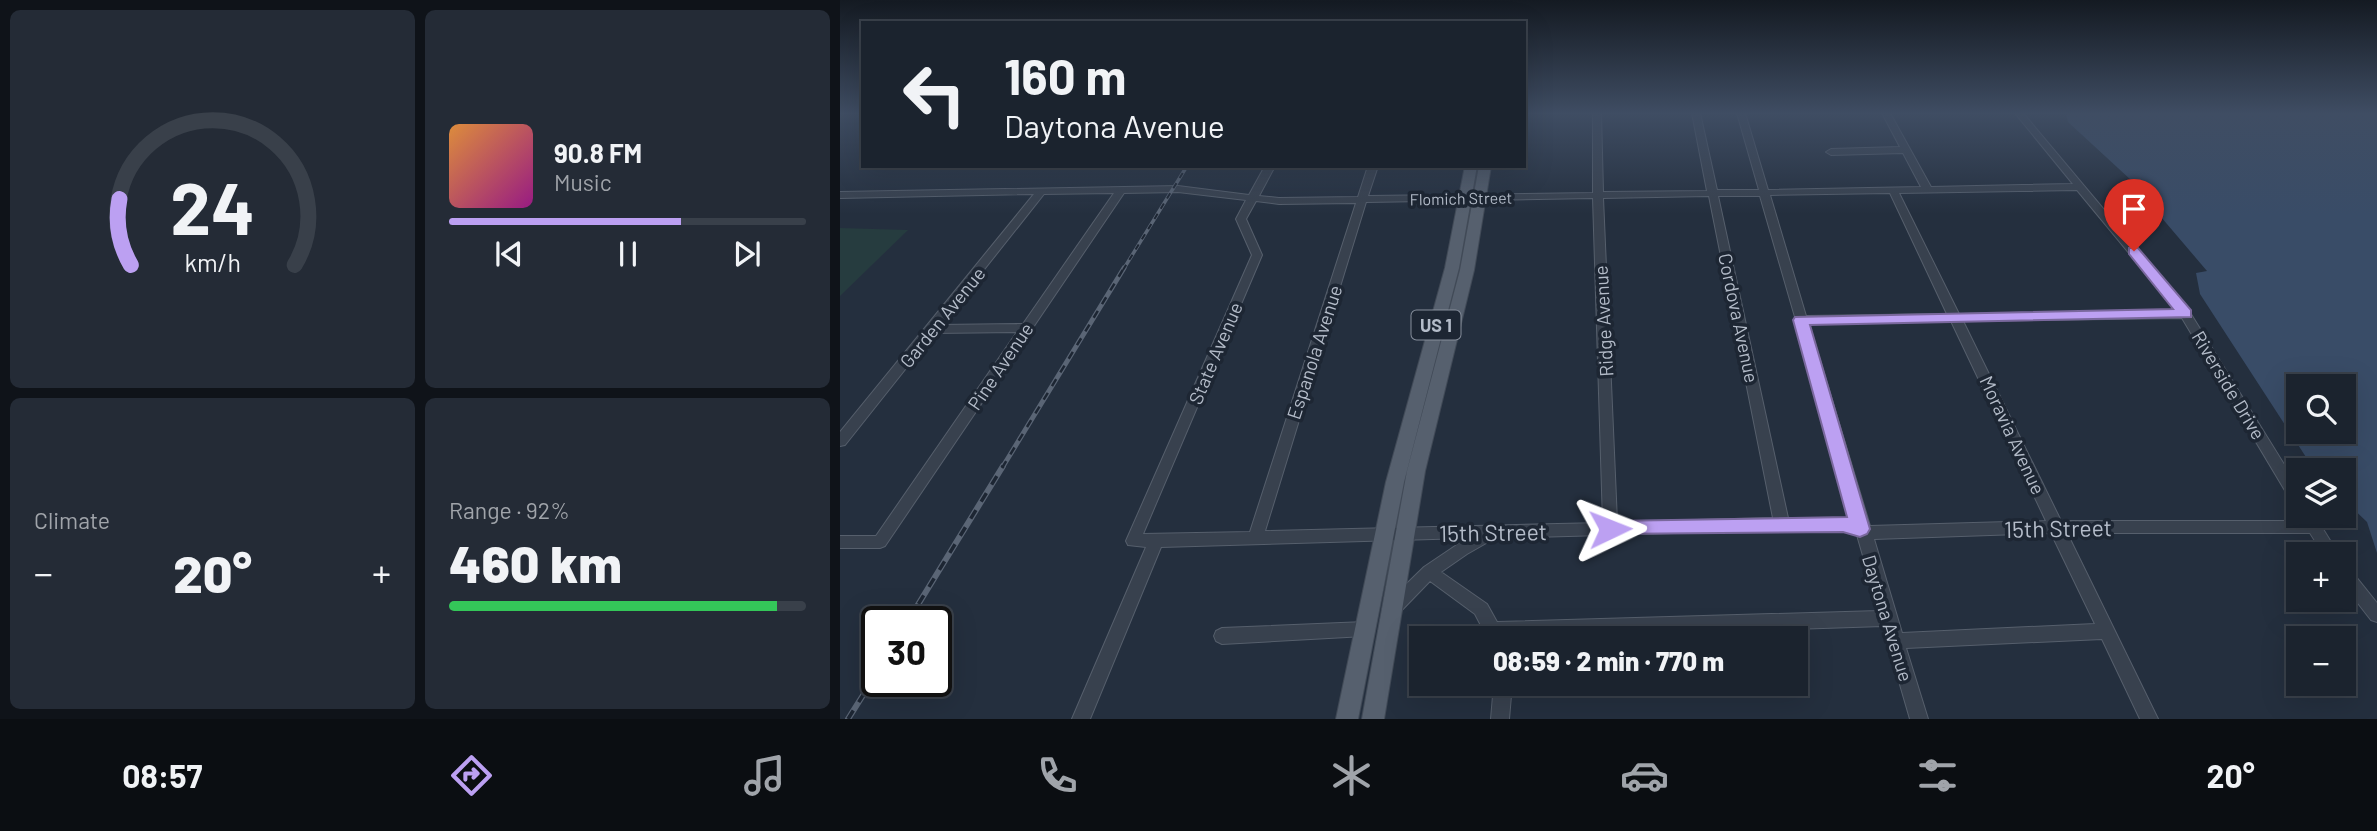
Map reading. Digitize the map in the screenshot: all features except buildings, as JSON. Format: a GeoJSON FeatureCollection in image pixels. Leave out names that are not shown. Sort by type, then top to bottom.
{"type":"FeatureCollection","features":[{"type":"Feature","properties":{"kind":"main road","name":"US 1"},"geometry":{"type":"LineString","coordinates":[[1350,715],[1365,629],[1416,471],[1465,278],[1473,198],[1471,168]]}},
{"type":"Feature","properties":{"kind":"main road","name":"US 1"},"geometry":{"type":"LineString","coordinates":[[1373,719],[1391,611],[1395,482],[1452,268],[1484,168]]}},
{"type":"Feature","properties":{"kind":"street","name":"Ridge Avenue"},"geometry":{"type":"LineString","coordinates":[[1597,147],[1597,196],[1609,427],[1610,529]]}},
{"type":"Feature","properties":{"kind":"street","name":"Cordova Avenue"},"geometry":{"type":"LineString","coordinates":[[1703,147],[1782,524]]}},
{"type":"Feature","properties":{"kind":"street","name":"Daytona Avenue"},"geometry":{"type":"LineString","coordinates":[[1751,147],[1860,529],[1919,719]]}},
{"type":"Feature","properties":{"kind":"street"},"geometry":{"type":"LineString","coordinates":[[1905,147],[1927,189]]}},
{"type":"Feature","properties":{"kind":"street","name":"Riverside Drive"},"geometry":{"type":"LineString","coordinates":[[2048,147],[2185,314],[2286,480]]}},
{"type":"Feature","properties":{"kind":"street"},"geometry":{"type":"LineString","coordinates":[[1831,152],[1907,150]]}},
{"type":"Feature","properties":{"kind":"street","name":"State Avenue"},"geometry":{"type":"LineString","coordinates":[[1133,541],[1257,255],[1241,219],[1269,168]]}},
{"type":"Feature","properties":{"kind":"street","name":"Espanola Avenue"},"geometry":{"type":"LineString","coordinates":[[1255,538],[1372,168]]}},
{"type":"Feature","properties":{"kind":"street","name":"Flomich Street"},"geometry":{"type":"LineString","coordinates":[[840,195],[1206,190],[1254,199],[1362,200],[2082,187]]}},
{"type":"Feature","properties":{"kind":"street","name":"Pine Avenue"},"geometry":{"type":"LineString","coordinates":[[840,542],[880,542],[1121,190]]}},
{"type":"Feature","properties":{"kind":"street","name":"Moravia Avenue"},"geometry":{"type":"LineString","coordinates":[[1893,190],[1958,319],[2149,719]]}},
{"type":"Feature","properties":{"kind":"street","name":"Garden Avenue"},"geometry":{"type":"LineString","coordinates":[[840,441],[1042,191]]}},
{"type":"Feature","properties":{"kind":"street"},"geometry":{"type":"LineString","coordinates":[[1801,320],[2185,314]]}},
{"type":"Feature","properties":{"kind":"street"},"geometry":{"type":"LineString","coordinates":[[933,329],[1025,328]]}},
{"type":"Feature","properties":{"kind":"street","name":"15th Street"},"geometry":{"type":"LineString","coordinates":[[1133,541],[1782,524],[1843,524],[1872,533],[2286,522]]}},
{"type":"Feature","properties":{"kind":"street"},"geometry":{"type":"LineString","coordinates":[[1391,611],[1429,572],[1450,555],[1497,532]]}},
{"type":"Feature","properties":{"kind":"street"},"geometry":{"type":"LineString","coordinates":[[1082,719],[1156,541]]}},
{"type":"Feature","properties":{"kind":"street"},"geometry":{"type":"LineString","coordinates":[[1429,572],[1481,609],[1491,626]]}},
{"type":"Feature","properties":{"kind":"street"},"geometry":{"type":"LineString","coordinates":[[2356,588],[2377,615]]}},
{"type":"Feature","properties":{"kind":"street"},"geometry":{"type":"LineString","coordinates":[[1692,626],[1889,618]]}},
{"type":"Feature","properties":{"kind":"street"},"geometry":{"type":"LineString","coordinates":[[1222,636],[1365,629]]}},
{"type":"Feature","properties":{"kind":"street"},"geometry":{"type":"LineString","coordinates":[[1896,641],[2105,631]]}},
{"type":"Feature","properties":{"kind":"street"},"geometry":{"type":"LineString","coordinates":[[1500,719],[1502,696]]}},
{"type":"Feature","properties":{"kind":"green space"},"geometry":{"type":"Polygon","coordinates":[[[840,228],[908,230],[840,296],[840,228]]]}},
{"type":"Feature","properties":{"kind":"water"},"geometry":{"type":"Polygon","coordinates":[[[2095,147],[2377,147],[2377,553],[2367,522],[2356,511],[2356,458],[2307,458],[2297,444],[2356,444],[2356,374],[2286,374],[2286,426],[2200,294],[2196,273],[2207,271],[2138,190],[2128,190],[2126,182],[2131,180],[2095,147]]]}},
{"type":"Feature","properties":{"kind":"railway"},"geometry":{"type":"LineString","coordinates":[[1123,270],[1186,168]]}},
{"type":"Feature","properties":{"kind":"railway"},"geometry":{"type":"LineString","coordinates":[[1002,468],[1124,268]]}},
{"type":"Feature","properties":{"kind":"railway"},"geometry":{"type":"LineString","coordinates":[[917,606],[1003,466]]}},
{"type":"Feature","properties":{"kind":"railway"},"geometry":{"type":"LineString","coordinates":[[848,719],[862,697]]}},
{"type":"Feature","properties":{"kind":"route"},"geometry":{"type":"LineString","coordinates":[[1610,529],[1782,524],[1843,524],[1860,529],[1801,320],[2185,314],[2134,251]]}}]}
